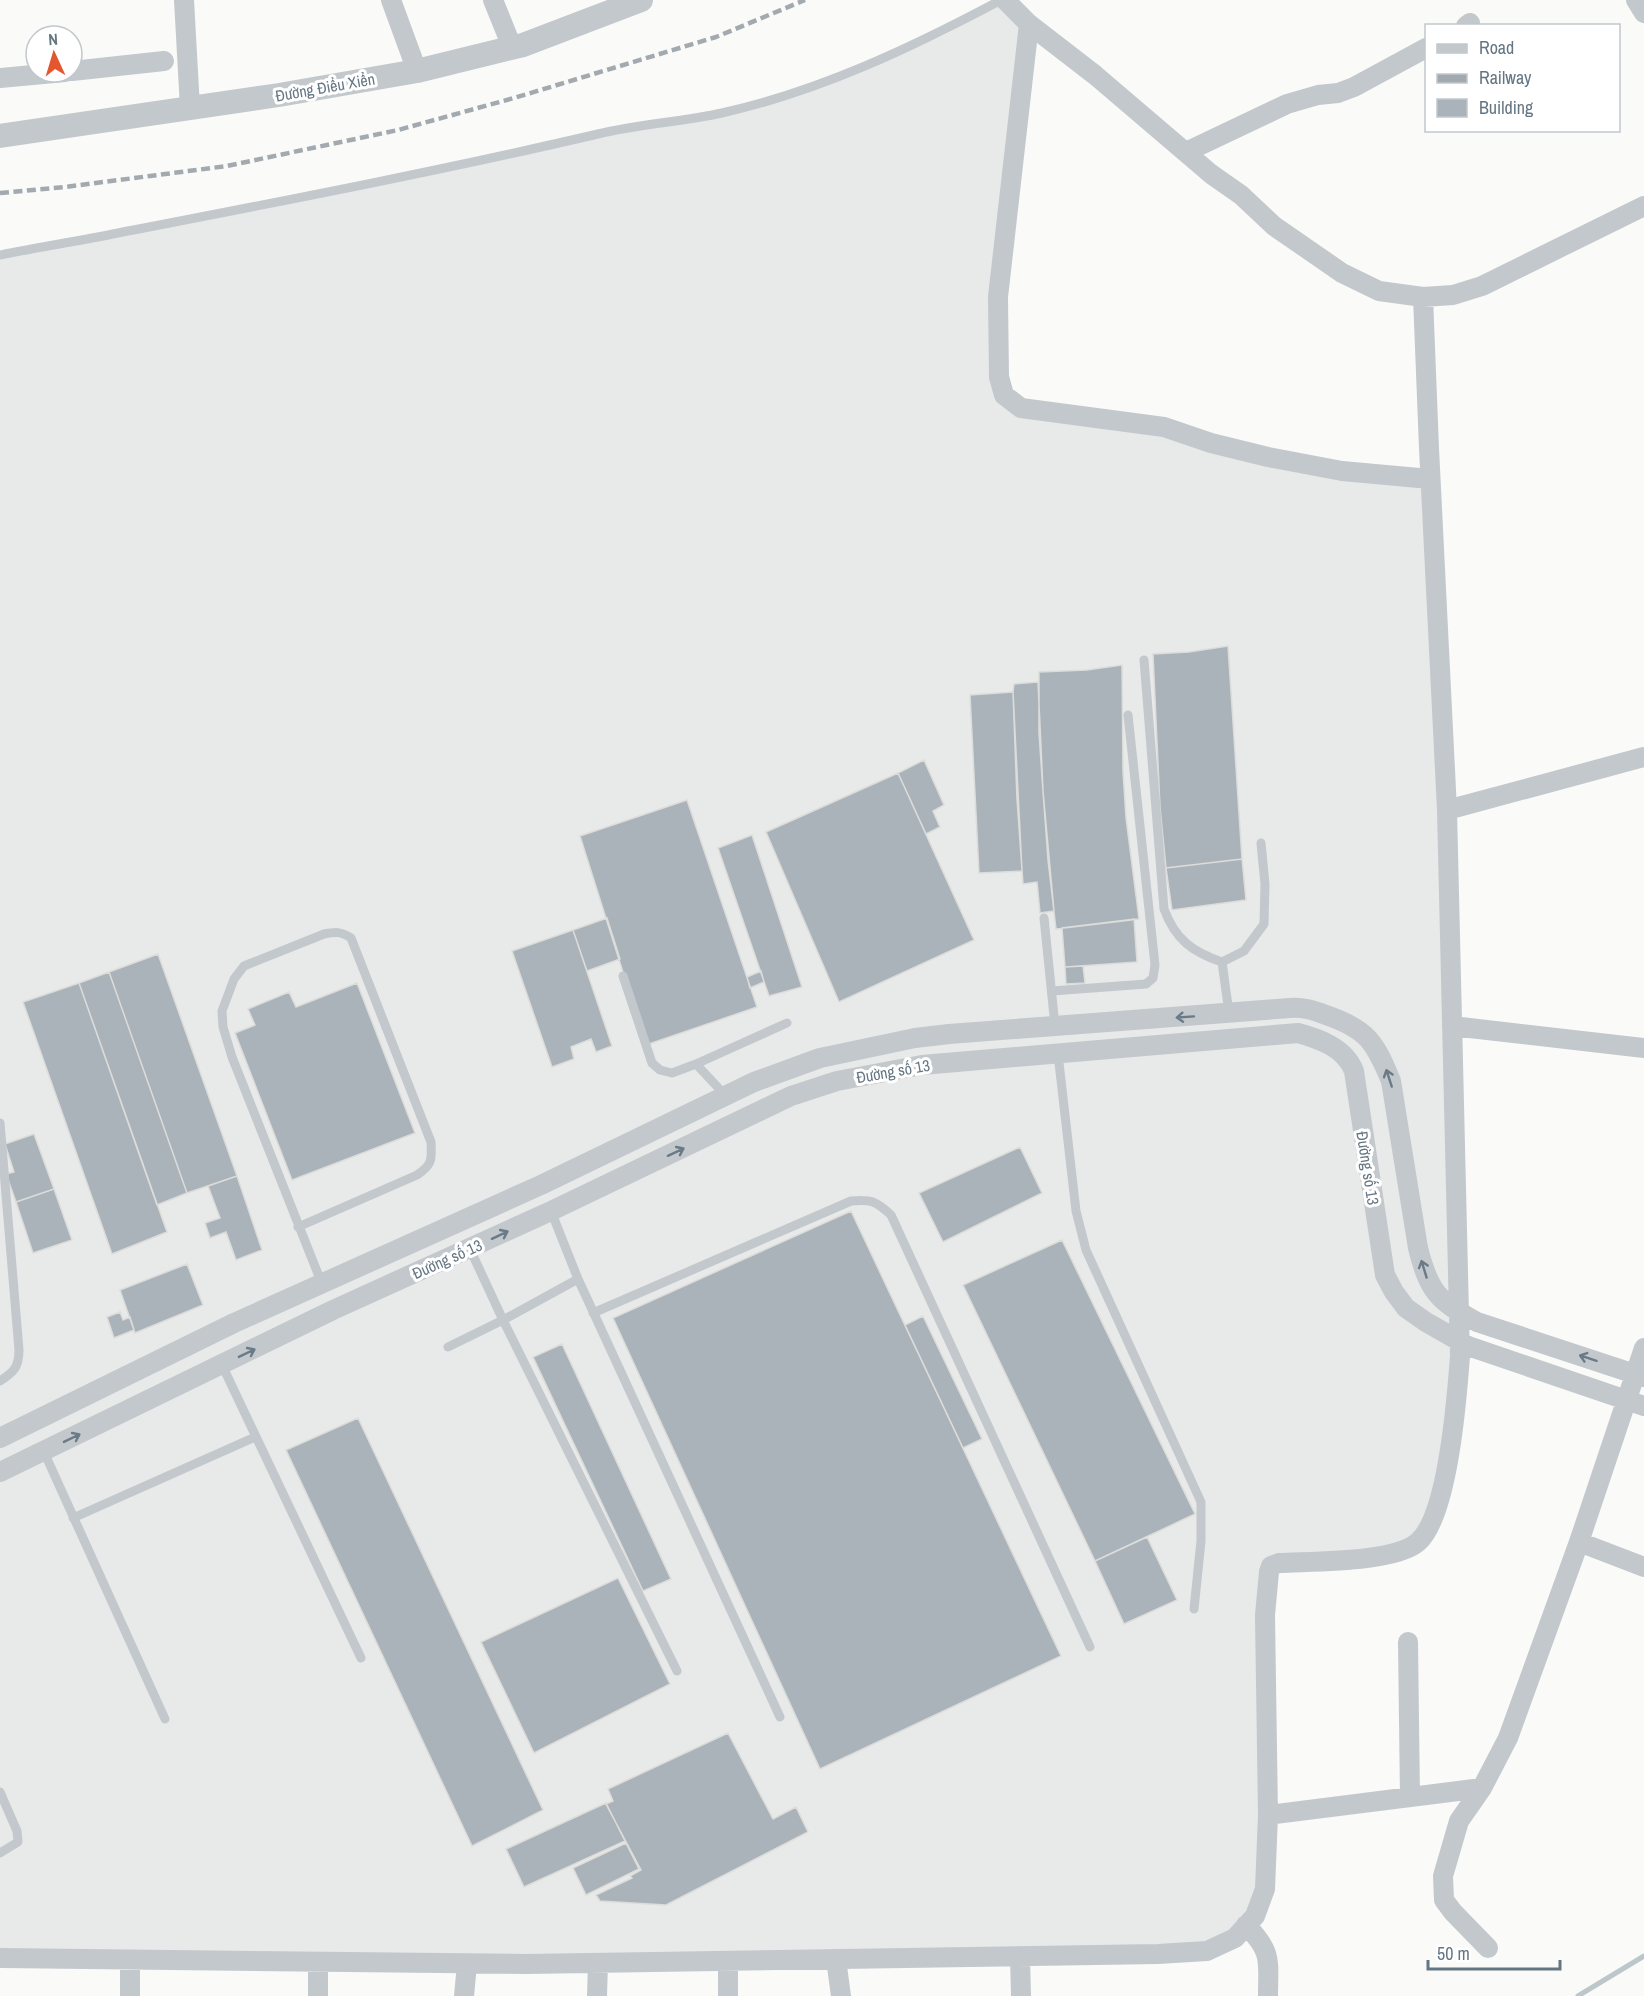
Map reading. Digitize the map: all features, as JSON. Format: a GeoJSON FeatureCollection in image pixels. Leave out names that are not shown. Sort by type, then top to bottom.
{"type":"FeatureCollection","features":[{"type":"Feature","properties":{"kind":"street"},"geometry":{"type":"LineString","coordinates":[[184,0],[190,108]]}},
{"type":"Feature","properties":{"kind":"street"},"geometry":{"type":"LineString","coordinates":[[391,0],[417,71]]}},
{"type":"Feature","properties":{"kind":"street"},"geometry":{"type":"LineString","coordinates":[[493,0],[512,47]]}},
{"type":"Feature","properties":{"kind":"street","name":"Đường Điểu Xiển"},"geometry":{"type":"LineString","coordinates":[[0,136],[417,71],[512,47],[641,0]]}},
{"type":"Feature","properties":{"kind":"street"},"geometry":{"type":"LineString","coordinates":[[1003,0],[1211,174],[1241,195],[1274,226],[1342,273],[1379,291],[1423,297],[1453,295],[1482,286],[1644,206]]}},
{"type":"Feature","properties":{"kind":"street"},"geometry":{"type":"LineString","coordinates":[[1636,0],[1644,13]]}},
{"type":"Feature","properties":{"kind":"street"},"geometry":{"type":"LineString","coordinates":[[1029,24],[998,297],[999,377],[1004,395],[1021,408],[1164,428],[1210,443],[1278,459],[1342,471],[1430,478]]}},
{"type":"Feature","properties":{"kind":"street"},"geometry":{"type":"LineString","coordinates":[[1186,152],[1287,104],[1318,95],[1338,93],[1354,87],[1425,49]]}},
{"type":"Feature","properties":{"kind":"street"},"geometry":{"type":"LineString","coordinates":[[84,70],[164,61]]}},
{"type":"Feature","properties":{"kind":"street"},"geometry":{"type":"LineString","coordinates":[[0,78],[24,76]]}},
{"type":"Feature","properties":{"kind":"street"},"geometry":{"type":"LineString","coordinates":[[0,1958],[466,1964],[1158,1954],[1207,1951],[1235,1938],[1255,1916],[1265,1889],[1268,1815],[1265,1615],[1271,1566],[1279,1563],[1387,1555],[1418,1543],[1432,1523],[1440,1499],[1456,1416],[1460,1356],[1448,810],[1430,478],[1423,297]]}},
{"type":"Feature","properties":{"kind":"street"},"geometry":{"type":"LineString","coordinates":[[1448,810],[1644,757]]}},
{"type":"Feature","properties":{"kind":"street","name":"Đường số 13"},"geometry":{"type":"LineString","coordinates":[[0,1438],[234,1323],[541,1185],[725,1095],[820,1058],[884,1044],[949,1034],[1303,1007],[1350,1023],[1363,1033],[1376,1048],[1391,1081],[1424,1274],[1436,1294],[1458,1312],[1477,1322],[1640,1375]]}},
{"type":"Feature","properties":{"kind":"street"},"geometry":{"type":"LineString","coordinates":[[1337,1049],[1350,1023]]}},
{"type":"Feature","properties":{"kind":"street"},"geometry":{"type":"LineString","coordinates":[[1055,1026],[1058,1054]]}},
{"type":"Feature","properties":{"kind":"street"},"geometry":{"type":"LineString","coordinates":[[1452,1026],[1644,1048]]}},
{"type":"Feature","properties":{"kind":"street","name":"Đường số 13"},"geometry":{"type":"LineString","coordinates":[[0,1473],[333,1310],[470,1249],[791,1096],[837,1082],[922,1065],[1298,1033],[1320,1039],[1337,1049],[1350,1062],[1354,1071],[1385,1275],[1406,1308],[1468,1346],[1635,1403]]}},
{"type":"Feature","properties":{"kind":"street"},"geometry":{"type":"LineString","coordinates":[[541,1185],[551,1211]]}},
{"type":"Feature","properties":{"kind":"street"},"geometry":{"type":"LineString","coordinates":[[322,1284],[333,1310]]}},
{"type":"Feature","properties":{"kind":"street"},"geometry":{"type":"LineString","coordinates":[[1488,1948],[1453,1912],[1444,1899],[1443,1876],[1459,1821],[1482,1788],[1508,1738],[1579,1542],[1635,1403],[1644,1348]]}},
{"type":"Feature","properties":{"kind":"street"},"geometry":{"type":"LineString","coordinates":[[1579,1542],[1644,1567]]}},
{"type":"Feature","properties":{"kind":"street"},"geometry":{"type":"LineString","coordinates":[[1408,1642],[1410,1797]]}},
{"type":"Feature","properties":{"kind":"street"},"geometry":{"type":"LineString","coordinates":[[1268,1815],[1482,1788]]}},
{"type":"Feature","properties":{"kind":"street"},"geometry":{"type":"LineString","coordinates":[[1246,1925],[1261,1940],[1268,1956],[1268,1996]]}},
{"type":"Feature","properties":{"kind":"street"},"geometry":{"type":"LineString","coordinates":[[1020,1956],[1021,1996]]}},
{"type":"Feature","properties":{"kind":"street"},"geometry":{"type":"LineString","coordinates":[[836,1959],[841,1996]]}},
{"type":"Feature","properties":{"kind":"street"},"geometry":{"type":"LineString","coordinates":[[130,1960],[130,1996]]}},
{"type":"Feature","properties":{"kind":"street"},"geometry":{"type":"LineString","coordinates":[[728,1961],[728,1996]]}},
{"type":"Feature","properties":{"kind":"street"},"geometry":{"type":"LineString","coordinates":[[318,1962],[318,1996]]}},
{"type":"Feature","properties":{"kind":"street"},"geometry":{"type":"LineString","coordinates":[[597,1996],[598,1963]]}},
{"type":"Feature","properties":{"kind":"street"},"geometry":{"type":"LineString","coordinates":[[464,1996],[466,1964]]}},
{"type":"Feature","properties":{"kind":"lane"},"geometry":{"type":"LineString","coordinates":[[0,255],[496,157],[615,130],[722,113],[798,92],[888,56],[948,29],[1003,0]]}},
{"type":"Feature","properties":{"kind":"lane"},"geometry":{"type":"LineString","coordinates":[[1144,660],[1164,909],[1170,926],[1200,955],[1221,962],[1244,951],[1264,924],[1265,884],[1261,843]]}},
{"type":"Feature","properties":{"kind":"lane"},"geometry":{"type":"LineString","coordinates":[[1052,991],[1146,984],[1153,978],[1155,965],[1128,715]]}},
{"type":"Feature","properties":{"kind":"lane"},"geometry":{"type":"LineString","coordinates":[[1044,918],[1055,1026]]}},
{"type":"Feature","properties":{"kind":"lane"},"geometry":{"type":"LineString","coordinates":[[298,1227],[417,1175],[427,1168],[432,1158],[431,1142],[351,938],[337,931],[244,966],[234,979],[222,1011],[223,1027],[232,1057],[298,1227],[322,1284]]}},
{"type":"Feature","properties":{"kind":"lane"},"geometry":{"type":"LineString","coordinates":[[1221,962],[1229,1013]]}},
{"type":"Feature","properties":{"kind":"lane"},"geometry":{"type":"LineString","coordinates":[[623,976],[652,1063],[660,1070],[672,1073],[787,1023]]}},
{"type":"Feature","properties":{"kind":"lane"},"geometry":{"type":"LineString","coordinates":[[1058,1054],[1076,1211],[1086,1250],[1201,1502],[1201,1541],[1194,1609]]}},
{"type":"Feature","properties":{"kind":"lane"},"geometry":{"type":"LineString","coordinates":[[696,1064],[725,1095]]}},
{"type":"Feature","properties":{"kind":"lane"},"geometry":{"type":"LineString","coordinates":[[0,1123],[19,1364],[13,1373],[0,1381]]}},
{"type":"Feature","properties":{"kind":"lane"},"geometry":{"type":"LineString","coordinates":[[593,1313],[851,1201],[867,1199],[880,1204],[891,1215],[1090,1647]]}},
{"type":"Feature","properties":{"kind":"lane"},"geometry":{"type":"LineString","coordinates":[[551,1211],[593,1313],[780,1718]]}},
{"type":"Feature","properties":{"kind":"lane"},"geometry":{"type":"LineString","coordinates":[[470,1249],[677,1671]]}},
{"type":"Feature","properties":{"kind":"lane"},"geometry":{"type":"LineString","coordinates":[[448,1347],[578,1279]]}},
{"type":"Feature","properties":{"kind":"lane"},"geometry":{"type":"LineString","coordinates":[[222,1365],[361,1659]]}},
{"type":"Feature","properties":{"kind":"lane"},"geometry":{"type":"LineString","coordinates":[[73,1518],[255,1437]]}},
{"type":"Feature","properties":{"kind":"lane"},"geometry":{"type":"LineString","coordinates":[[44,1452],[165,1719]]}},
{"type":"Feature","properties":{"kind":"lane"},"geometry":{"type":"LineString","coordinates":[[0,1792],[17,1831],[18,1842],[0,1853]]}},
{"type":"Feature","properties":{"kind":"shaded area"},"geometry":{"type":"Polygon","coordinates":[[[1001,4],[1022,27],[998,399],[1163,434],[1424,484],[1441,812],[1453,1358],[1434,1498],[1414,1538],[1385,1549],[1273,1558],[1258,1887],[1250,1912],[1231,1933],[1206,1945],[525,1958],[0,1952],[0,259],[616,133],[721,117],[891,59],[946,34],[1001,4]]]}},
{"type":"Feature","properties":{"kind":"building"},"geometry":{"type":"Polygon","coordinates":[[[1228,646],[1242,859],[1166,868],[1160,807],[1153,654],[1189,652],[1228,646]]]}},
{"type":"Feature","properties":{"kind":"building"},"geometry":{"type":"Polygon","coordinates":[[[1122,665],[1126,818],[1139,919],[1056,929],[1048,860],[1039,733],[1039,672],[1087,670],[1122,665]]]}},
{"type":"Feature","properties":{"kind":"building"},"geometry":{"type":"Polygon","coordinates":[[[1038,682],[1043,791],[1054,911],[1040,913],[1037,882],[1023,884],[1013,692],[1014,684],[1038,682]]]}},
{"type":"Feature","properties":{"kind":"building"},"geometry":{"type":"Polygon","coordinates":[[[1013,692],[1022,871],[979,873],[970,695],[1013,692]]]}},
{"type":"Feature","properties":{"kind":"building"},"geometry":{"type":"Polygon","coordinates":[[[924,760],[944,805],[933,811],[940,827],[926,834],[898,773],[924,760]]]}},
{"type":"Feature","properties":{"kind":"building"},"geometry":{"type":"Polygon","coordinates":[[[898,773],[974,940],[839,1002],[766,832],[898,773]]]}},
{"type":"Feature","properties":{"kind":"building"},"geometry":{"type":"Polygon","coordinates":[[[687,800],[757,1007],[646,1045],[580,836],[687,800]]]}},
{"type":"Feature","properties":{"kind":"building"},"geometry":{"type":"Polygon","coordinates":[[[752,835],[802,987],[769,996],[718,848],[752,835]]]}},
{"type":"Feature","properties":{"kind":"building"},"geometry":{"type":"Polygon","coordinates":[[[1242,859],[1246,900],[1172,910],[1166,868],[1242,859]]]}},
{"type":"Feature","properties":{"kind":"building"},"geometry":{"type":"Polygon","coordinates":[[[607,918],[620,959],[587,971],[573,930],[607,918]]]}},
{"type":"Feature","properties":{"kind":"building"},"geometry":{"type":"Polygon","coordinates":[[[1134,919],[1137,962],[1065,967],[1062,928],[1134,919]]]}},
{"type":"Feature","properties":{"kind":"building"},"geometry":{"type":"Polygon","coordinates":[[[573,930],[612,1046],[596,1052],[591,1039],[571,1047],[574,1059],[552,1067],[512,951],[573,930]]]}},
{"type":"Feature","properties":{"kind":"building"},"geometry":{"type":"Polygon","coordinates":[[[158,954],[237,1176],[187,1193],[109,972],[158,954]]]}},
{"type":"Feature","properties":{"kind":"building"},"geometry":{"type":"Polygon","coordinates":[[[1083,966],[1085,983],[1066,984],[1065,967],[1083,966]]]}},
{"type":"Feature","properties":{"kind":"building"},"geometry":{"type":"Polygon","coordinates":[[[761,971],[764,982],[750,988],[747,977],[761,971]]]}},
{"type":"Feature","properties":{"kind":"building"},"geometry":{"type":"Polygon","coordinates":[[[109,972],[187,1193],[157,1205],[79,983],[109,972]]]}},
{"type":"Feature","properties":{"kind":"building"},"geometry":{"type":"Polygon","coordinates":[[[79,983],[167,1232],[112,1254],[23,1002],[79,983]]]}},
{"type":"Feature","properties":{"kind":"building"},"geometry":{"type":"Polygon","coordinates":[[[357,983],[415,1133],[292,1180],[235,1033],[255,1025],[248,1009],[289,992],[296,1007],[357,983]]]}},
{"type":"Feature","properties":{"kind":"building"},"geometry":{"type":"Polygon","coordinates":[[[34,1134],[54,1189],[16,1202],[6,1174],[14,1172],[5,1144],[34,1134]]]}},
{"type":"Feature","properties":{"kind":"building"},"geometry":{"type":"Polygon","coordinates":[[[1020,1147],[1042,1193],[943,1242],[919,1193],[1020,1147]]]}},
{"type":"Feature","properties":{"kind":"building"},"geometry":{"type":"Polygon","coordinates":[[[237,1176],[262,1250],[236,1260],[226,1232],[210,1238],[205,1223],[220,1218],[208,1186],[237,1176]]]}},
{"type":"Feature","properties":{"kind":"building"},"geometry":{"type":"Polygon","coordinates":[[[54,1189],[72,1240],[33,1253],[16,1202],[54,1189]]]}},
{"type":"Feature","properties":{"kind":"building"},"geometry":{"type":"Polygon","coordinates":[[[851,1211],[1061,1656],[820,1769],[613,1318],[851,1211]]]}},
{"type":"Feature","properties":{"kind":"building"},"geometry":{"type":"Polygon","coordinates":[[[1062,1240],[1195,1514],[1095,1561],[963,1285],[1062,1240]]]}},
{"type":"Feature","properties":{"kind":"building"},"geometry":{"type":"Polygon","coordinates":[[[187,1264],[203,1305],[135,1333],[120,1290],[187,1264]]]}},
{"type":"Feature","properties":{"kind":"building"},"geometry":{"type":"Polygon","coordinates":[[[120,1312],[123,1320],[130,1317],[134,1330],[114,1338],[107,1317],[120,1312]]]}},
{"type":"Feature","properties":{"kind":"building"},"geometry":{"type":"Polygon","coordinates":[[[923,1316],[982,1439],[963,1448],[905,1325],[923,1316]]]}},
{"type":"Feature","properties":{"kind":"building"},"geometry":{"type":"Polygon","coordinates":[[[562,1344],[671,1579],[643,1591],[533,1357],[562,1344]]]}},
{"type":"Feature","properties":{"kind":"building"},"geometry":{"type":"Polygon","coordinates":[[[358,1418],[543,1810],[472,1846],[286,1450],[358,1418]]]}},
{"type":"Feature","properties":{"kind":"building"},"geometry":{"type":"Polygon","coordinates":[[[1147,1537],[1177,1600],[1124,1624],[1095,1561],[1147,1537]]]}},
{"type":"Feature","properties":{"kind":"building"},"geometry":{"type":"Polygon","coordinates":[[[618,1578],[670,1684],[534,1753],[481,1642],[618,1578]]]}},
{"type":"Feature","properties":{"kind":"building"},"geometry":{"type":"Polygon","coordinates":[[[728,1733],[773,1819],[796,1807],[808,1832],[666,1905],[600,1901],[596,1895],[632,1878],[630,1876],[641,1870],[606,1804],[613,1801],[608,1789],[728,1733]]]}},
{"type":"Feature","properties":{"kind":"building"},"geometry":{"type":"Polygon","coordinates":[[[606,1803],[625,1841],[524,1887],[506,1849],[606,1803]]]}},
{"type":"Feature","properties":{"kind":"building"},"geometry":{"type":"Polygon","coordinates":[[[626,1843],[639,1869],[586,1895],[573,1868],[626,1843]]]}},
{"type":"Feature","properties":{"kind":"waterway"},"geometry":{"type":"LineString","coordinates":[[1578,1996],[1644,1956]]}},
{"type":"Feature","properties":{"kind":"railway"},"geometry":{"type":"LineString","coordinates":[[0,193],[227,166],[398,130],[514,98],[716,37],[805,0]]}}]}
